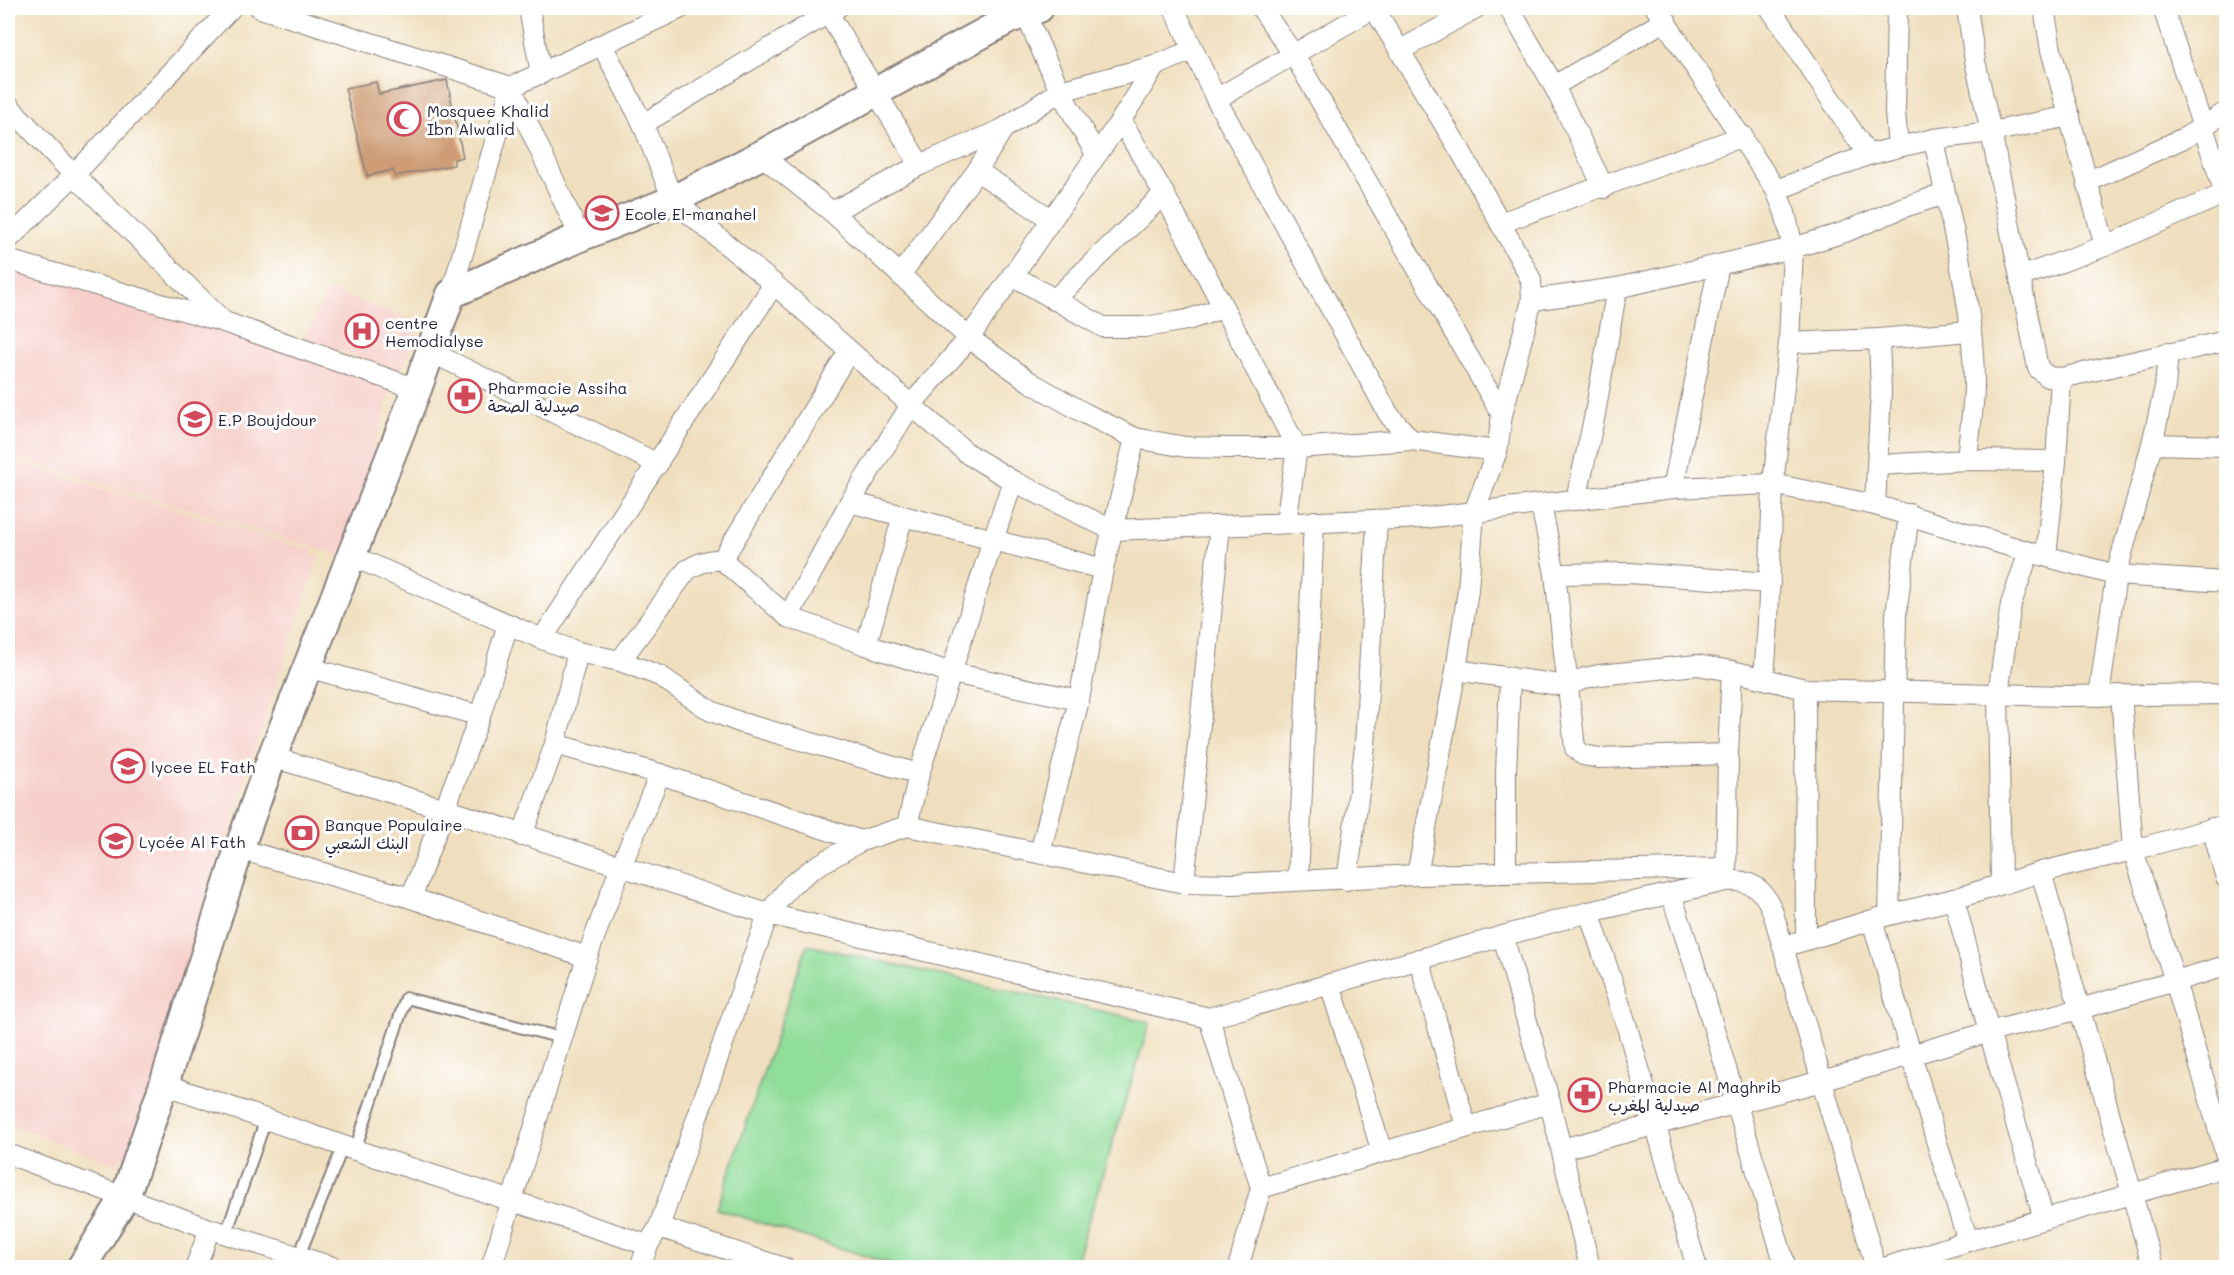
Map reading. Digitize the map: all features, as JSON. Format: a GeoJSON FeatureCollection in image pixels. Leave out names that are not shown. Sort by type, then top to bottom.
{"type":"FeatureCollection","features":[{"type":"Feature","properties":{"kind":"main road"},"geometry":{"type":"LineString","coordinates":[[81,1268],[125,1197],[164,1084],[239,849],[272,757],[417,389],[451,294],[580,237],[673,200],[761,155],[1019,12]]}},
{"type":"Feature","properties":{"kind":"street"},"geometry":{"type":"LineString","coordinates":[[8,240],[74,175],[231,8]]}},
{"type":"Feature","properties":{"kind":"street"},"geometry":{"type":"LineString","coordinates":[[260,8],[511,87],[681,8]]}},
{"type":"Feature","properties":{"kind":"street"},"geometry":{"type":"LineString","coordinates":[[529,8],[542,74]]}},
{"type":"Feature","properties":{"kind":"street"},"geometry":{"type":"LineString","coordinates":[[1174,8],[1216,99],[1389,415],[1411,440]]}},
{"type":"Feature","properties":{"kind":"street"},"geometry":{"type":"LineString","coordinates":[[1261,8],[1294,55],[1502,415]]}},
{"type":"Feature","properties":{"kind":"street"},"geometry":{"type":"LineString","coordinates":[[1216,99],[1374,8],[1461,152],[1531,280],[1532,300],[1502,415],[1497,451],[1474,512],[1468,590],[1456,670],[1418,875]]}},
{"type":"Feature","properties":{"kind":"street"},"geometry":{"type":"LineString","coordinates":[[1399,51],[1476,8]]}},
{"type":"Feature","properties":{"kind":"street"},"geometry":{"type":"LineString","coordinates":[[1509,8],[1554,86],[1604,188]]}},
{"type":"Feature","properties":{"kind":"street"},"geometry":{"type":"LineString","coordinates":[[1897,8],[1895,112],[1898,147]]}},
{"type":"Feature","properties":{"kind":"street"},"geometry":{"type":"LineString","coordinates":[[1967,8],[1975,61],[1992,132],[2038,368],[2048,377],[2061,378],[2226,341]]}},
{"type":"Feature","properties":{"kind":"street"},"geometry":{"type":"LineString","coordinates":[[2044,8],[2051,50],[2105,246]]}},
{"type":"Feature","properties":{"kind":"street"},"geometry":{"type":"LineString","coordinates":[[2020,277],[2105,246],[2226,194],[2163,8]]}},
{"type":"Feature","properties":{"kind":"street"},"geometry":{"type":"LineString","coordinates":[[643,124],[833,10],[876,92],[920,165]]}},
{"type":"Feature","properties":{"kind":"street"},"geometry":{"type":"LineString","coordinates":[[1019,12],[1096,154]]}},
{"type":"Feature","properties":{"kind":"street"},"geometry":{"type":"LineString","coordinates":[[1778,13],[1868,155]]}},
{"type":"Feature","properties":{"kind":"street"},"geometry":{"type":"LineString","coordinates":[[1554,86],[1661,14],[1743,136],[1776,190],[1785,213],[1793,248],[1789,343],[1773,484],[1764,678]]}},
{"type":"Feature","properties":{"kind":"street"},"geometry":{"type":"LineString","coordinates":[[602,45],[643,124],[673,200],[774,284],[968,454],[1013,481],[1112,530],[1425,518],[1673,488],[1773,484],[1910,514],[2038,554],[2116,575],[2226,582]]}},
{"type":"Feature","properties":{"kind":"street"},"geometry":{"type":"LineString","coordinates":[[832,212],[920,165],[1003,129],[1060,91],[1155,66],[1192,50]]}},
{"type":"Feature","properties":{"kind":"street"},"geometry":{"type":"LineString","coordinates":[[788,616],[850,502],[910,405],[969,338],[1121,120],[1155,66]]}},
{"type":"Feature","properties":{"kind":"street"},"geometry":{"type":"LineString","coordinates":[[511,87],[580,237]]}},
{"type":"Feature","properties":{"kind":"street"},"geometry":{"type":"LineString","coordinates":[[451,294],[511,87]]}},
{"type":"Feature","properties":{"kind":"street"},"geometry":{"type":"LineString","coordinates":[[8,105],[74,175],[224,322]]}},
{"type":"Feature","properties":{"kind":"street"},"geometry":{"type":"LineString","coordinates":[[2087,182],[2186,137],[2226,112]]}},
{"type":"Feature","properties":{"kind":"street"},"geometry":{"type":"LineString","coordinates":[[1776,190],[1868,155],[1898,147],[1935,139],[1992,132],[2070,116]]}},
{"type":"Feature","properties":{"kind":"street"},"geometry":{"type":"LineString","coordinates":[[1121,120],[1164,194],[1297,448],[1286,522]]}},
{"type":"Feature","properties":{"kind":"street"},"geometry":{"type":"LineString","coordinates":[[900,275],[977,171],[1003,129]]}},
{"type":"Feature","properties":{"kind":"street"},"geometry":{"type":"LineString","coordinates":[[1500,223],[1604,188],[1743,136]]}},
{"type":"Feature","properties":{"kind":"street"},"geometry":{"type":"LineString","coordinates":[[1935,139],[1970,331],[1974,383],[1966,460]]}},
{"type":"Feature","properties":{"kind":"street"},"geometry":{"type":"LineString","coordinates":[[761,155],[832,212],[969,338],[1030,382],[1086,414],[1135,438],[1186,447],[1297,448],[1411,440],[1497,451]]}},
{"type":"Feature","properties":{"kind":"street"},"geometry":{"type":"LineString","coordinates":[[977,171],[1051,219]]}},
{"type":"Feature","properties":{"kind":"street"},"geometry":{"type":"LineString","coordinates":[[1054,300],[1164,194]]}},
{"type":"Feature","properties":{"kind":"street"},"geometry":{"type":"LineString","coordinates":[[1532,300],[1617,288],[1793,248],[1845,232],[1904,207],[1945,194]]}},
{"type":"Feature","properties":{"kind":"street"},"geometry":{"type":"LineString","coordinates":[[8,260],[224,322],[417,389]]}},
{"type":"Feature","properties":{"kind":"street"},"geometry":{"type":"LineString","coordinates":[[1673,488],[1719,265]]}},
{"type":"Feature","properties":{"kind":"street"},"geometry":{"type":"LineString","coordinates":[[1012,275],[1103,327],[1163,324],[1187,320],[1223,308]]}},
{"type":"Feature","properties":{"kind":"street"},"geometry":{"type":"LineString","coordinates":[[542,639],[774,284]]}},
{"type":"Feature","properties":{"kind":"street"},"geometry":{"type":"LineString","coordinates":[[1576,500],[1594,419],[1617,288]]}},
{"type":"Feature","properties":{"kind":"street"},"geometry":{"type":"LineString","coordinates":[[1789,343],[1879,339],[1970,331]]}},
{"type":"Feature","properties":{"kind":"street"},"geometry":{"type":"LineString","coordinates":[[1875,505],[1881,392],[1879,339]]}},
{"type":"Feature","properties":{"kind":"street"},"geometry":{"type":"LineString","coordinates":[[722,560],[849,351]]}},
{"type":"Feature","properties":{"kind":"street"},"geometry":{"type":"LineString","coordinates":[[431,352],[658,464]]}},
{"type":"Feature","properties":{"kind":"street"},"geometry":{"type":"LineString","coordinates":[[2099,696],[2116,575],[2152,444],[2165,387],[2168,353]]}},
{"type":"Feature","properties":{"kind":"street"},"geometry":{"type":"LineString","coordinates":[[2001,884],[1998,694],[2011,604],[2038,554],[2056,461],[2061,378]]}},
{"type":"Feature","properties":{"kind":"street"},"geometry":{"type":"LineString","coordinates":[[1040,853],[1078,700],[1103,569],[1135,438]]}},
{"type":"Feature","properties":{"kind":"street"},"geometry":{"type":"LineString","coordinates":[[2152,444],[2226,446]]}},
{"type":"Feature","properties":{"kind":"street"},"geometry":{"type":"LineString","coordinates":[[1878,465],[1966,460],[2056,461]]}},
{"type":"Feature","properties":{"kind":"street"},"geometry":{"type":"LineString","coordinates":[[907,826],[919,774],[1013,481]]}},
{"type":"Feature","properties":{"kind":"street"},"geometry":{"type":"LineString","coordinates":[[850,502],[1103,569]]}},
{"type":"Feature","properties":{"kind":"street"},"geometry":{"type":"LineString","coordinates":[[1541,505],[1555,574],[1575,748],[1583,755],[1599,758],[1728,754]]}},
{"type":"Feature","properties":{"kind":"street"},"geometry":{"type":"LineString","coordinates":[[1910,514],[1896,615],[1881,917],[1913,1055],[1968,1241]]}},
{"type":"Feature","properties":{"kind":"street"},"geometry":{"type":"LineString","coordinates":[[867,645],[903,516]]}},
{"type":"Feature","properties":{"kind":"street"},"geometry":{"type":"LineString","coordinates":[[1298,880],[1314,521]]}},
{"type":"Feature","properties":{"kind":"street"},"geometry":{"type":"LineString","coordinates":[[1347,880],[1365,747],[1377,521]]}},
{"type":"Feature","properties":{"kind":"street"},"geometry":{"type":"LineString","coordinates":[[1184,883],[1220,526]]}},
{"type":"Feature","properties":{"kind":"street"},"geometry":{"type":"LineString","coordinates":[[352,556],[542,639],[578,652],[620,661],[660,676],[711,711],[742,723],[919,774]]}},
{"type":"Feature","properties":{"kind":"street"},"geometry":{"type":"LineString","coordinates":[[620,661],[687,570],[705,561],[722,560],[788,616],[952,673],[1078,700]]}},
{"type":"Feature","properties":{"kind":"street"},"geometry":{"type":"LineString","coordinates":[[1555,574],[1629,573],[1770,583]]}},
{"type":"Feature","properties":{"kind":"street"},"geometry":{"type":"LineString","coordinates":[[411,898],[480,716],[508,624]]}},
{"type":"Feature","properties":{"kind":"street"},"geometry":{"type":"LineString","coordinates":[[522,836],[555,744],[578,652]]}},
{"type":"Feature","properties":{"kind":"street"},"geometry":{"type":"LineString","coordinates":[[1456,670],[1567,686],[1599,675],[1697,665],[1732,670],[1805,689],[2099,696],[2226,694]]}},
{"type":"Feature","properties":{"kind":"street"},"geometry":{"type":"LineString","coordinates":[[307,667],[480,716]]}},
{"type":"Feature","properties":{"kind":"street"},"geometry":{"type":"LineString","coordinates":[[1726,874],[1732,670]]}},
{"type":"Feature","properties":{"kind":"street"},"geometry":{"type":"LineString","coordinates":[[1506,873],[1506,772],[1510,678]]}},
{"type":"Feature","properties":{"kind":"street"},"geometry":{"type":"LineString","coordinates":[[1805,689],[1806,939]]}},
{"type":"Feature","properties":{"kind":"street"},"geometry":{"type":"LineString","coordinates":[[2121,695],[2133,850],[2175,981],[2226,1155]]}},
{"type":"Feature","properties":{"kind":"street"},"geometry":{"type":"LineString","coordinates":[[555,744],[660,774],[861,841]]}},
{"type":"Feature","properties":{"kind":"street"},"geometry":{"type":"LineString","coordinates":[[272,757],[446,809],[522,836],[768,914],[1209,1018],[1589,912],[1671,894],[1726,874]]}},
{"type":"Feature","properties":{"kind":"street"},"geometry":{"type":"LineString","coordinates":[[491,1268],[587,957],[621,866],[660,774]]}},
{"type":"Feature","properties":{"kind":"street"},"geometry":{"type":"LineString","coordinates":[[639,1268],[648,1245],[659,1227],[768,914],[791,885],[815,867],[861,841],[907,826],[1184,883],[1232,884],[1506,873],[1726,874],[1758,886],[1766,895],[1783,947],[1876,1268]]}},
{"type":"Feature","properties":{"kind":"street"},"geometry":{"type":"LineString","coordinates":[[1783,947],[2041,872],[2219,826],[2226,878]]}},
{"type":"Feature","properties":{"kind":"street"},"geometry":{"type":"LineString","coordinates":[[239,849],[411,898],[587,957]]}},
{"type":"Feature","properties":{"kind":"street"},"geometry":{"type":"LineString","coordinates":[[2041,872],[2153,1268]]}},
{"type":"Feature","properties":{"kind":"street"},"geometry":{"type":"LineString","coordinates":[[1671,894],[1786,1268]]}},
{"type":"Feature","properties":{"kind":"street"},"geometry":{"type":"LineString","coordinates":[[1954,899],[1989,1032],[2044,1219]]}},
{"type":"Feature","properties":{"kind":"street"},"geometry":{"type":"LineString","coordinates":[[1589,912],[1627,1027],[1697,1268]]}},
{"type":"Feature","properties":{"kind":"street"},"geometry":{"type":"LineString","coordinates":[[1503,936],[1550,1102],[1590,1268]]}},
{"type":"Feature","properties":{"kind":"street"},"geometry":{"type":"LineString","coordinates":[[1419,959],[1466,1127]]}},
{"type":"Feature","properties":{"kind":"street"},"geometry":{"type":"LineString","coordinates":[[1562,1149],[1822,1082],[1989,1032],[2080,1009],[2226,966]]}},
{"type":"Feature","properties":{"kind":"street"},"geometry":{"type":"LineString","coordinates":[[1330,984],[1382,1152]]}},
{"type":"Feature","properties":{"kind":"street"},"geometry":{"type":"LineString","coordinates":[[1209,1018],[1261,1188],[1238,1268]]}},
{"type":"Feature","properties":{"kind":"street"},"geometry":{"type":"LineString","coordinates":[[164,1084],[349,1148],[648,1245]]}},
{"type":"Feature","properties":{"kind":"street"},"geometry":{"type":"LineString","coordinates":[[1261,1188],[1550,1102]]}},
{"type":"Feature","properties":{"kind":"street"},"geometry":{"type":"LineString","coordinates":[[8,1154],[218,1231],[336,1268]]}},
{"type":"Feature","properties":{"kind":"street"},"geometry":{"type":"LineString","coordinates":[[1884,1268],[1968,1241],[2226,1167]]}},
{"type":"Feature","properties":{"kind":"street"},"geometry":{"type":"LineString","coordinates":[[659,1227],[784,1268]]}},
{"type":"Feature","properties":{"kind":"street"},"geometry":{"type":"LineString","coordinates":[[195,1268],[218,1231]]}},
{"type":"Feature","properties":{"kind":"lane"},"geometry":{"type":"LineString","coordinates":[[299,1256],[349,1148],[406,998],[562,1038]]}},
{"type":"Feature","properties":{"kind":"lane"},"geometry":{"type":"LineString","coordinates":[[218,1231],[266,1119]]}},
{"type":"Feature","properties":{"kind":"shaded area","name":"E.P Boujdour"},"geometry":{"type":"Polygon","coordinates":[[[8,267],[393,382],[342,556],[8,455],[8,267]]]}},
{"type":"Feature","properties":{"kind":"shaded area","name":"centre Hemodialyse"},"geometry":{"type":"Polygon","coordinates":[[[329,290],[420,323],[400,371],[303,339],[329,290]]]}},
{"type":"Feature","properties":{"kind":"shaded area","name":"Lycée Al Fath"},"geometry":{"type":"Polygon","coordinates":[[[8,459],[313,551],[312,556],[318,558],[248,768],[130,1162],[120,1159],[118,1165],[8,1124],[8,459]]]}},
{"type":"Feature","properties":{"kind":"green space"},"geometry":{"type":"Polygon","coordinates":[[[807,945],[1150,1022],[1074,1267],[900,1267],[717,1209],[807,945]]]}},
{"type":"Feature","properties":{"kind":"building","name":"Mosquee Khalid Ibn Alwalid"},"geometry":{"type":"Polygon","coordinates":[[[447,80],[463,157],[454,159],[454,165],[395,176],[393,170],[367,176],[345,88],[376,82],[379,94],[447,80]]]}},
{"type":"Feature","properties":{"kind":"place","name":"Mosquee Khalid Ibn Alwalid"},"geometry":{"type":"Point","coordinates":[404,119]}},
{"type":"Feature","properties":{"kind":"place","name":"Ecole El-manahel"},"geometry":{"type":"Point","coordinates":[602,213]}},
{"type":"Feature","properties":{"kind":"place","name":"centre Hemodialyse"},"geometry":{"type":"Point","coordinates":[362,331]}},
{"type":"Feature","properties":{"kind":"place","name":"Pharmacie Assiha صيدلية الصحة"},"geometry":{"type":"Point","coordinates":[465,396]}},
{"type":"Feature","properties":{"kind":"place","name":"E.P Boujdour"},"geometry":{"type":"Point","coordinates":[195,419]}},
{"type":"Feature","properties":{"kind":"place","name":"lycee EL Fath"},"geometry":{"type":"Point","coordinates":[128,766]}},
{"type":"Feature","properties":{"kind":"place","name":"Banque Populaire البنك الشعبي"},"geometry":{"type":"Point","coordinates":[302,833]}},
{"type":"Feature","properties":{"kind":"place","name":"Lycée Al Fath"},"geometry":{"type":"Point","coordinates":[116,841]}},
{"type":"Feature","properties":{"kind":"place","name":"Pharmacie Al Maghrib صيدلية المغرب"},"geometry":{"type":"Point","coordinates":[1585,1095]}}]}
